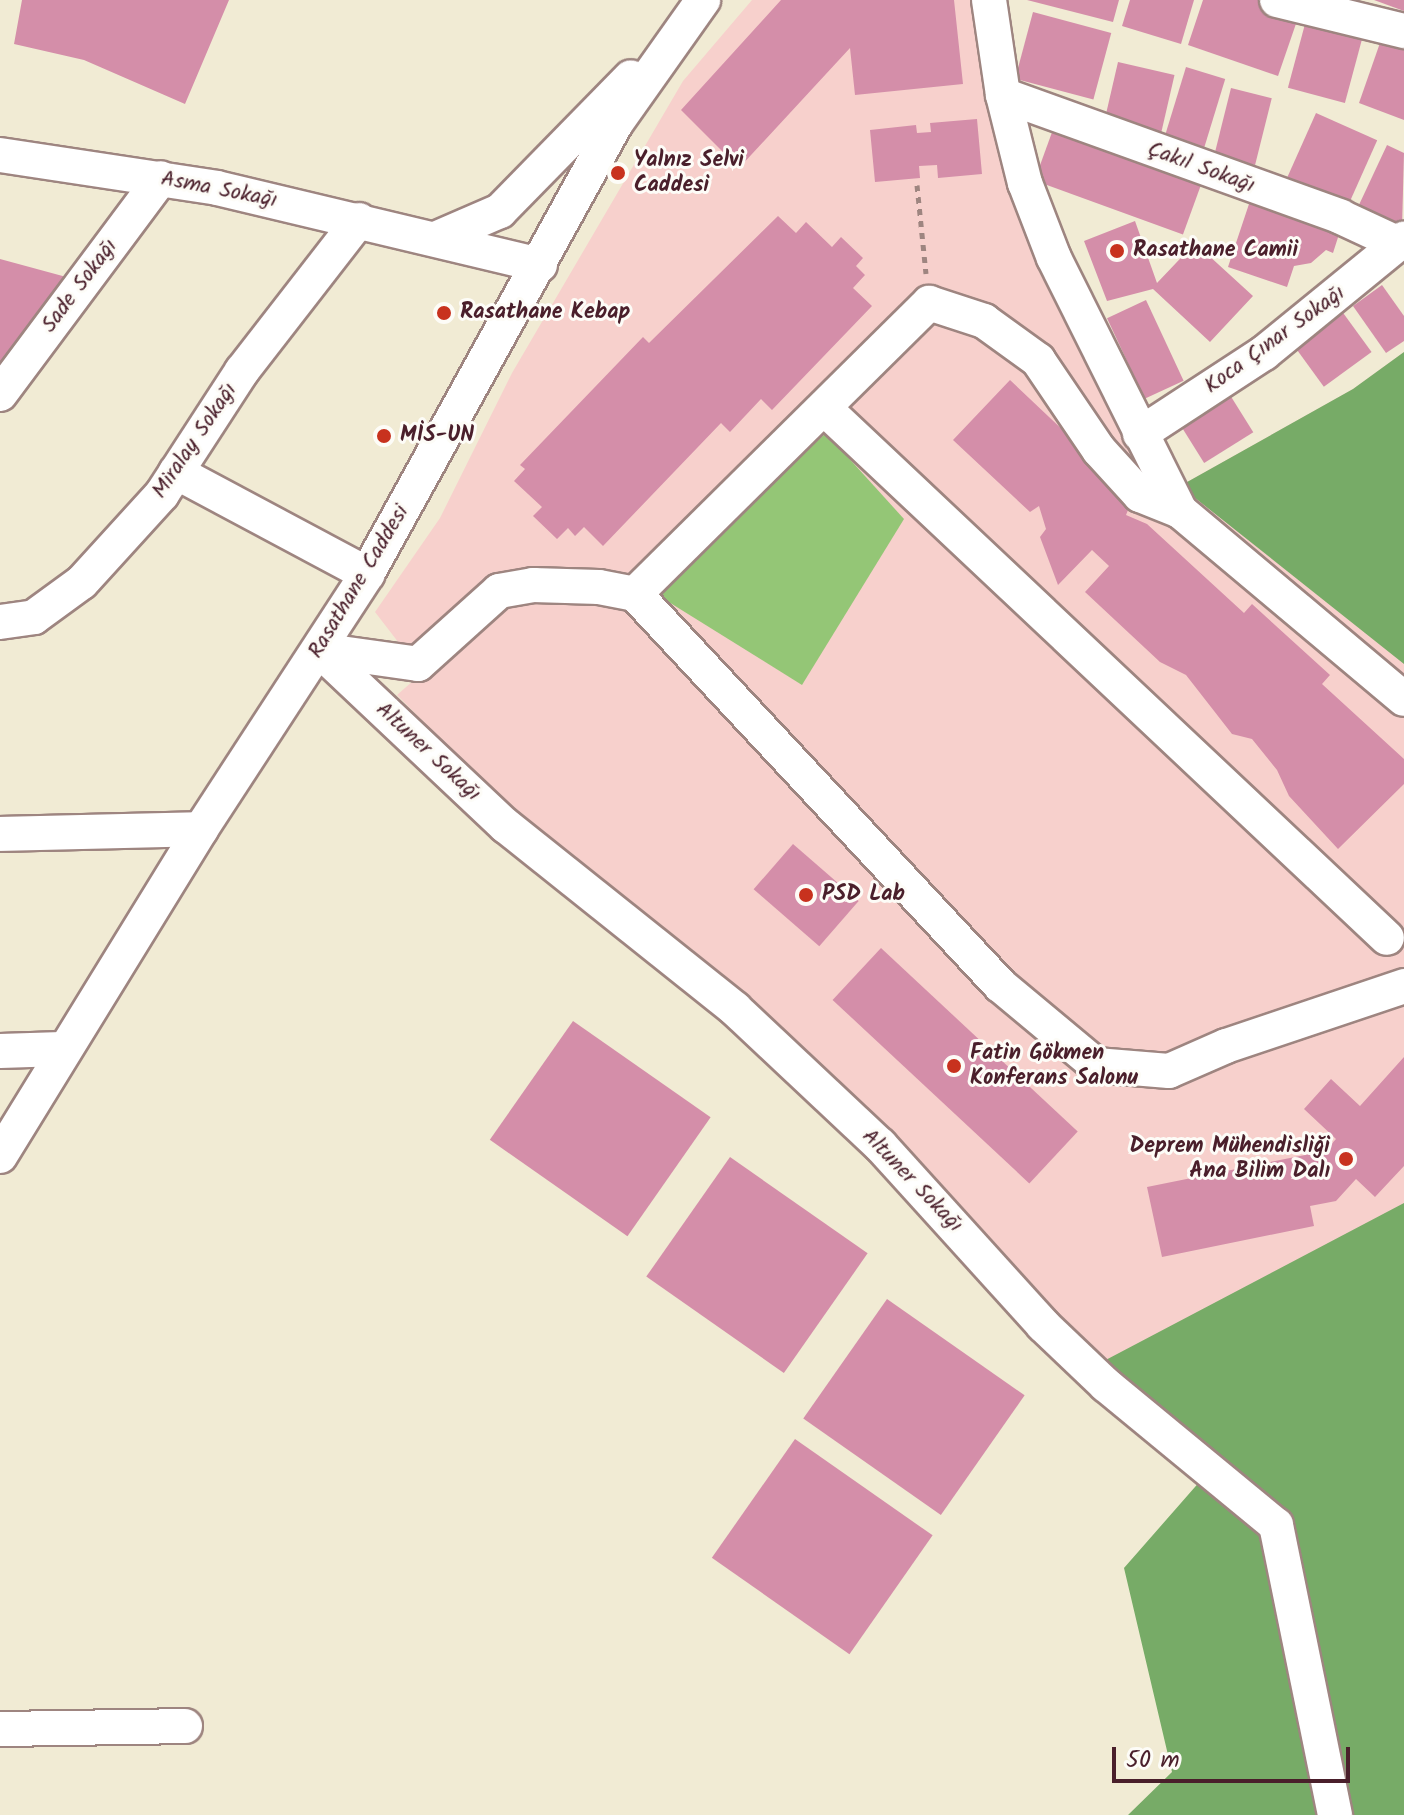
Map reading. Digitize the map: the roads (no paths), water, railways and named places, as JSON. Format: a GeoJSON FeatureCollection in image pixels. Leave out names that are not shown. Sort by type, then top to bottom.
{"type":"FeatureCollection","features":[{"type":"Feature","properties":{"kind":"street","name":"Rasathane Caddesi"},"geometry":{"type":"LineString","coordinates":[[0,1156],[62,1049],[367,574],[616,123],[657,58],[703,0]]}},
{"type":"Feature","properties":{"kind":"street"},"geometry":{"type":"LineString","coordinates":[[989,0],[1003,95],[1025,183],[1054,258],[1180,511]]}},
{"type":"Feature","properties":{"kind":"street"},"geometry":{"type":"LineString","coordinates":[[1277,0],[1404,31]]}},
{"type":"Feature","properties":{"kind":"street"},"geometry":{"type":"LineString","coordinates":[[435,239],[500,211],[602,103],[657,58]]}},
{"type":"Feature","properties":{"kind":"street","name":"Çakıl Sokağı"},"geometry":{"type":"LineString","coordinates":[[1003,95],[1401,241]]}},
{"type":"Feature","properties":{"kind":"street","name":"Asma Sokağı"},"geometry":{"type":"LineString","coordinates":[[0,155],[161,178],[359,220],[540,265]]}},
{"type":"Feature","properties":{"kind":"street","name":"Sade Sokağı"},"geometry":{"type":"LineString","coordinates":[[0,394],[161,178]]}},
{"type":"Feature","properties":{"kind":"street","name":"Miralay Sokağı"},"geometry":{"type":"LineString","coordinates":[[0,622],[34,617],[82,582],[176,472],[242,371],[359,220]]}},
{"type":"Feature","properties":{"kind":"street","name":"Koca Çınar Sokağı"},"geometry":{"type":"LineString","coordinates":[[1140,434],[1264,353],[1401,241]]}},
{"type":"Feature","properties":{"kind":"street"},"geometry":{"type":"LineString","coordinates":[[635,594],[929,303],[984,321],[1038,360],[1099,450],[1140,495],[1180,511],[1404,699]]}},
{"type":"Feature","properties":{"kind":"street"},"geometry":{"type":"LineString","coordinates":[[824,408],[1387,938]]}},
{"type":"Feature","properties":{"kind":"street"},"geometry":{"type":"LineString","coordinates":[[176,472],[367,574]]}},
{"type":"Feature","properties":{"kind":"street"},"geometry":{"type":"LineString","coordinates":[[319,650],[418,664],[499,591],[533,585],[599,587],[635,594],[1000,985],[1096,1065],[1169,1071],[1226,1046],[1404,986]]}},
{"type":"Feature","properties":{"kind":"street","name":"Altuner Sokağı"},"geometry":{"type":"LineString","coordinates":[[319,650],[506,826],[735,1009],[880,1145],[1043,1325],[1106,1385],[1276,1525],[1335,1815]]}},
{"type":"Feature","properties":{"kind":"street"},"geometry":{"type":"LineString","coordinates":[[0,834],[201,829]]}},
{"type":"Feature","properties":{"kind":"street"},"geometry":{"type":"LineString","coordinates":[[0,1051],[62,1049]]}},
{"type":"Feature","properties":{"kind":"street"},"geometry":{"type":"LineString","coordinates":[[0,1729],[185,1726]]}},
{"type":"Feature","properties":{"kind":"place","name":"Yalnız Selvi Caddesi"},"geometry":{"type":"Point","coordinates":[618,173]}},
{"type":"Feature","properties":{"kind":"place","name":"Rasathane Camii"},"geometry":{"type":"Point","coordinates":[1117,251]}},
{"type":"Feature","properties":{"kind":"place","name":"Rasathane Kebap"},"geometry":{"type":"Point","coordinates":[444,313]}},
{"type":"Feature","properties":{"kind":"place","name":"MİS-UN"},"geometry":{"type":"Point","coordinates":[384,436]}},
{"type":"Feature","properties":{"kind":"place","name":"PSD Lab"},"geometry":{"type":"Point","coordinates":[806,895]}},
{"type":"Feature","properties":{"kind":"place","name":"Fatin Gökmen Konferans Salonu"},"geometry":{"type":"Point","coordinates":[954,1066]}},
{"type":"Feature","properties":{"kind":"place","name":"Deprem Mühendisliği Ana Bilim Dalı"},"geometry":{"type":"Point","coordinates":[1346,1159]}}]}
